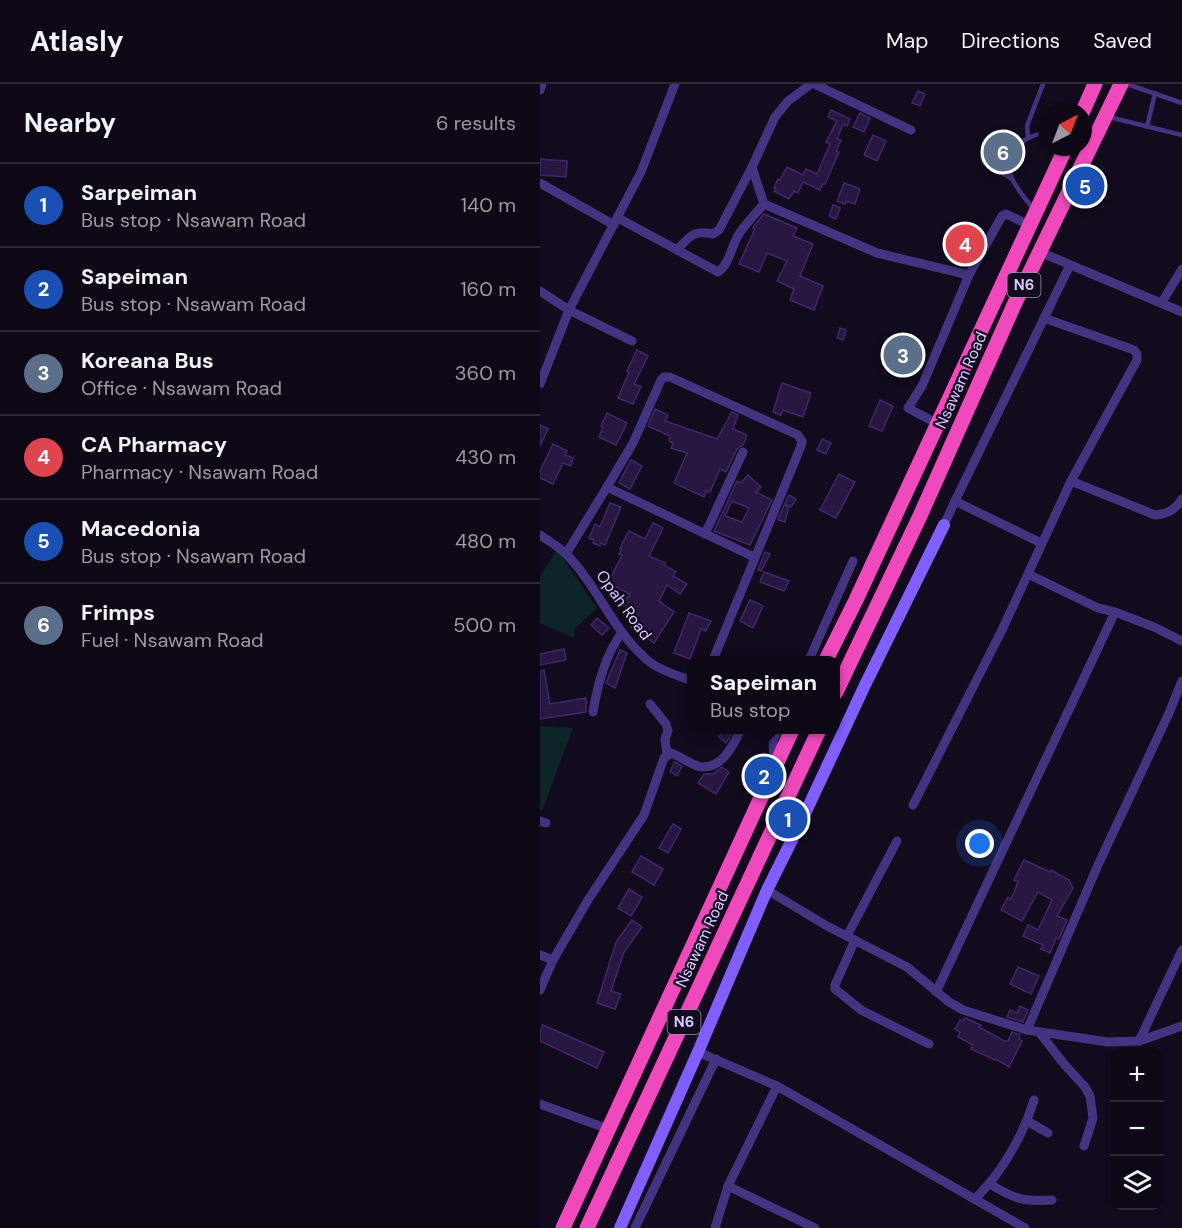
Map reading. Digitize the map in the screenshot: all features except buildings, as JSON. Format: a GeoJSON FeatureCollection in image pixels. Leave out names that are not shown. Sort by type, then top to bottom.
{"type":"FeatureCollection","features":[{"type":"Feature","properties":{"kind":"highway"},"geometry":{"type":"LineString","coordinates":[[1087,102],[1095,84]]}},
{"type":"Feature","properties":{"kind":"highway","name":"Nsawam Road"},"geometry":{"type":"LineString","coordinates":[[840,684],[920,516],[1040,252],[1121,84]]}},
{"type":"Feature","properties":{"kind":"highway","name":"Nsawam Road"},"geometry":{"type":"LineString","coordinates":[[828,656],[1062,156]]}},
{"type":"Feature","properties":{"kind":"highway","name":"Nsawam Road"},"geometry":{"type":"LineString","coordinates":[[563,1228],[789,734]]}},
{"type":"Feature","properties":{"kind":"highway","name":"Nsawam Road"},"geometry":{"type":"LineString","coordinates":[[587,1228],[817,734]]}},
{"type":"Feature","properties":{"kind":"main road"},"geometry":{"type":"LineString","coordinates":[[620,1228],[767,890],[944,525]]}},
{"type":"Feature","properties":{"kind":"street"},"geometry":{"type":"LineString","coordinates":[[540,90],[542,84]]}},
{"type":"Feature","properties":{"kind":"street"},"geometry":{"type":"LineString","coordinates":[[540,384],[569,310],[641,172],[675,84]]}},
{"type":"Feature","properties":{"kind":"street"},"geometry":{"type":"LineString","coordinates":[[713,234],[720,230],[753,167],[775,117],[788,100],[812,84],[911,130]]}},
{"type":"Feature","properties":{"kind":"street"},"geometry":{"type":"LineString","coordinates":[[753,167],[765,204],[877,253],[969,275]]}},
{"type":"Feature","properties":{"kind":"street"},"geometry":{"type":"LineString","coordinates":[[540,183],[718,272],[724,268],[737,237],[765,204]]}},
{"type":"Feature","properties":{"kind":"street"},"geometry":{"type":"LineString","coordinates":[[938,423],[908,408],[922,386],[969,275],[1002,216],[1006,214],[1032,218]]}},
{"type":"Feature","properties":{"kind":"street"},"geometry":{"type":"LineString","coordinates":[[677,250],[691,235],[703,232],[737,237]]}},
{"type":"Feature","properties":{"kind":"street"},"geometry":{"type":"LineString","coordinates":[[1040,252],[1182,312]]}},
{"type":"Feature","properties":{"kind":"street"},"geometry":{"type":"LineString","coordinates":[[944,525],[1070,265]]}},
{"type":"Feature","properties":{"kind":"street"},"geometry":{"type":"LineString","coordinates":[[1162,302],[1182,269]]}},
{"type":"Feature","properties":{"kind":"street"},"geometry":{"type":"LineString","coordinates":[[540,291],[569,310],[632,341]]}},
{"type":"Feature","properties":{"kind":"street"},"geometry":{"type":"LineString","coordinates":[[913,805],[1028,574],[1071,481],[1137,360],[1137,354],[1134,351],[1044,318]]}},
{"type":"Feature","properties":{"kind":"street"},"geometry":{"type":"LineString","coordinates":[[566,554],[633,443],[664,377],[670,377],[798,435],[802,441],[801,446],[715,656]]}},
{"type":"Feature","properties":{"kind":"street"},"geometry":{"type":"LineString","coordinates":[[705,534],[743,452]]}},
{"type":"Feature","properties":{"kind":"street"},"geometry":{"type":"LineString","coordinates":[[1071,481],[1155,515],[1167,514],[1182,499]]}},
{"type":"Feature","properties":{"kind":"street"},"geometry":{"type":"LineString","coordinates":[[607,487],[754,558]]}},
{"type":"Feature","properties":{"kind":"street"},"geometry":{"type":"LineString","coordinates":[[955,501],[1041,543]]}},
{"type":"Feature","properties":{"kind":"street","name":"Opah Road"},"geometry":{"type":"LineString","coordinates":[[540,535],[566,554],[593,587],[622,632],[647,660],[687,679]]}},
{"type":"Feature","properties":{"kind":"street"},"geometry":{"type":"LineString","coordinates":[[811,656],[854,561]]}},
{"type":"Feature","properties":{"kind":"street"},"geometry":{"type":"LineString","coordinates":[[1028,574],[1098,608],[1154,627],[1182,641]]}},
{"type":"Feature","properties":{"kind":"street"},"geometry":{"type":"LineString","coordinates":[[936,992],[1115,612]]}},
{"type":"Feature","properties":{"kind":"street"},"geometry":{"type":"LineString","coordinates":[[593,712],[604,663],[610,649],[622,632]]}},
{"type":"Feature","properties":{"kind":"street"},"geometry":{"type":"LineString","coordinates":[[1027,1030],[1098,865],[1182,681]]}},
{"type":"Feature","properties":{"kind":"street"},"geometry":{"type":"LineString","coordinates":[[650,704],[666,724],[667,755]]}},
{"type":"Feature","properties":{"kind":"street"},"geometry":{"type":"LineString","coordinates":[[540,990],[553,960],[588,900],[644,815],[664,758],[671,753],[701,767],[710,765],[729,753],[738,734]]}},
{"type":"Feature","properties":{"kind":"street"},"geometry":{"type":"LineString","coordinates":[[774,764],[773,739],[776,734]]}},
{"type":"Feature","properties":{"kind":"street"},"geometry":{"type":"LineString","coordinates":[[897,841],[851,938],[835,989],[861,1010],[929,1044]]}},
{"type":"Feature","properties":{"kind":"street"},"geometry":{"type":"LineString","coordinates":[[767,890],[907,967],[949,1002],[963,1010],[1027,1030],[1108,1042],[1139,1041],[1182,1026]]}},
{"type":"Feature","properties":{"kind":"street"},"geometry":{"type":"LineString","coordinates":[[1139,1041],[1182,950]]}},
{"type":"Feature","properties":{"kind":"street"},"geometry":{"type":"LineString","coordinates":[[540,955],[553,960]]}},
{"type":"Feature","properties":{"kind":"street"},"geometry":{"type":"LineString","coordinates":[[1040,1032],[1090,1096],[1094,1118],[1084,1146]]}},
{"type":"Feature","properties":{"kind":"street"},"geometry":{"type":"LineString","coordinates":[[698,1052],[777,1086],[1025,1228]]}},
{"type":"Feature","properties":{"kind":"street"},"geometry":{"type":"LineString","coordinates":[[635,1228],[716,1059]]}},
{"type":"Feature","properties":{"kind":"street"},"geometry":{"type":"LineString","coordinates":[[716,1228],[728,1186],[777,1086]]}},
{"type":"Feature","properties":{"kind":"street"},"geometry":{"type":"LineString","coordinates":[[975,1199],[990,1184],[1010,1155],[1027,1121],[1034,1100]]}},
{"type":"Feature","properties":{"kind":"street"},"geometry":{"type":"LineString","coordinates":[[540,1104],[609,1129]]}},
{"type":"Feature","properties":{"kind":"street"},"geometry":{"type":"LineString","coordinates":[[1027,1121],[1048,1133]]}},
{"type":"Feature","properties":{"kind":"street"},"geometry":{"type":"LineString","coordinates":[[990,1184],[1018,1199],[1033,1202],[1052,1200]]}},
{"type":"Feature","properties":{"kind":"street"},"geometry":{"type":"LineString","coordinates":[[728,1186],[815,1228]]}},
{"type":"Feature","properties":{"kind":"lane"},"geometry":{"type":"LineString","coordinates":[[1028,138],[1027,126],[1043,84]]}},
{"type":"Feature","properties":{"kind":"lane"},"geometry":{"type":"LineString","coordinates":[[1127,84],[1182,103]]}},
{"type":"Feature","properties":{"kind":"lane"},"geometry":{"type":"LineString","coordinates":[[1147,127],[1155,93]]}},
{"type":"Feature","properties":{"kind":"lane"},"geometry":{"type":"LineString","coordinates":[[1106,116],[1182,135]]}},
{"type":"Feature","properties":{"kind":"lane"},"geometry":{"type":"LineString","coordinates":[[1032,218],[1012,179],[1010,170],[1011,161],[1019,146],[1028,138],[1038,134]]}},
{"type":"Feature","properties":{"kind":"lane"},"geometry":{"type":"LineString","coordinates":[[1012,179],[984,162],[982,157],[996,138],[1019,146]]}},
{"type":"Feature","properties":{"kind":"green space"},"geometry":{"type":"Polygon","coordinates":[[[557,550],[597,608],[575,628],[574,638],[540,623],[540,576],[557,550]]]}},
{"type":"Feature","properties":{"kind":"green space"},"geometry":{"type":"Polygon","coordinates":[[[540,726],[573,728],[542,811],[540,810],[540,726]]]}},
{"type":"Feature","properties":{"kind":"place","name":"Frimps"},"geometry":{"type":"Point","coordinates":[1003,152]}},
{"type":"Feature","properties":{"kind":"place","name":"Macedonia"},"geometry":{"type":"Point","coordinates":[1085,186]}},
{"type":"Feature","properties":{"kind":"place","name":"CA Pharmacy"},"geometry":{"type":"Point","coordinates":[965,244]}},
{"type":"Feature","properties":{"kind":"place","name":"Koreana Bus"},"geometry":{"type":"Point","coordinates":[903,355]}},
{"type":"Feature","properties":{"kind":"place","name":"Sapeiman"},"geometry":{"type":"Point","coordinates":[764,776]}},
{"type":"Feature","properties":{"kind":"place","name":"Sarpeiman"},"geometry":{"type":"Point","coordinates":[788,819]}}]}
